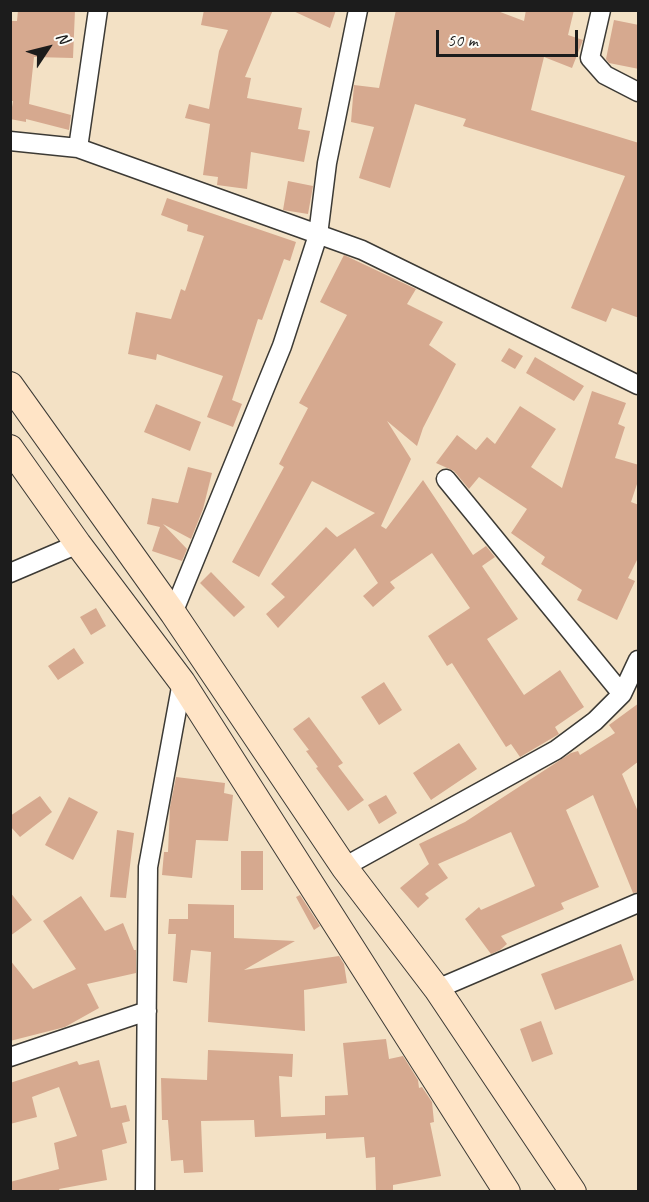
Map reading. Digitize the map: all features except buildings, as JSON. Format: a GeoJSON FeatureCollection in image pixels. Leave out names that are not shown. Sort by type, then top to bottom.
{"type":"FeatureCollection","features":[{"type":"Feature","properties":{"kind":"street"},"geometry":{"type":"LineString","coordinates":[[78,148],[98,10]]}},
{"type":"Feature","properties":{"kind":"street"},"geometry":{"type":"LineString","coordinates":[[174,613],[282,346],[318,235],[327,163],[358,10]]}},
{"type":"Feature","properties":{"kind":"street"},"geometry":{"type":"LineString","coordinates":[[601,10],[590,58],[605,75],[639,92]]}},
{"type":"Feature","properties":{"kind":"street"},"geometry":{"type":"LineString","coordinates":[[10,141],[78,148],[362,250],[639,385]]}},
{"type":"Feature","properties":{"kind":"street"},"geometry":{"type":"LineString","coordinates":[[10,385],[174,613],[344,867],[437,989],[573,1191]]}},
{"type":"Feature","properties":{"kind":"street"},"geometry":{"type":"LineString","coordinates":[[10,448],[78,544],[182,682],[507,1191]]}},
{"type":"Feature","properties":{"kind":"street"},"geometry":{"type":"LineString","coordinates":[[446,479],[622,694]]}},
{"type":"Feature","properties":{"kind":"street"},"geometry":{"type":"LineString","coordinates":[[10,573],[78,544]]}},
{"type":"Feature","properties":{"kind":"street"},"geometry":{"type":"LineString","coordinates":[[344,867],[556,750],[595,721],[622,694],[639,660]]}},
{"type":"Feature","properties":{"kind":"street"},"geometry":{"type":"LineString","coordinates":[[145,1191],[148,867],[182,682]]}},
{"type":"Feature","properties":{"kind":"street"},"geometry":{"type":"LineString","coordinates":[[437,989],[639,903]]}},
{"type":"Feature","properties":{"kind":"street"},"geometry":{"type":"LineString","coordinates":[[10,1058],[147,1011]]}}]}
